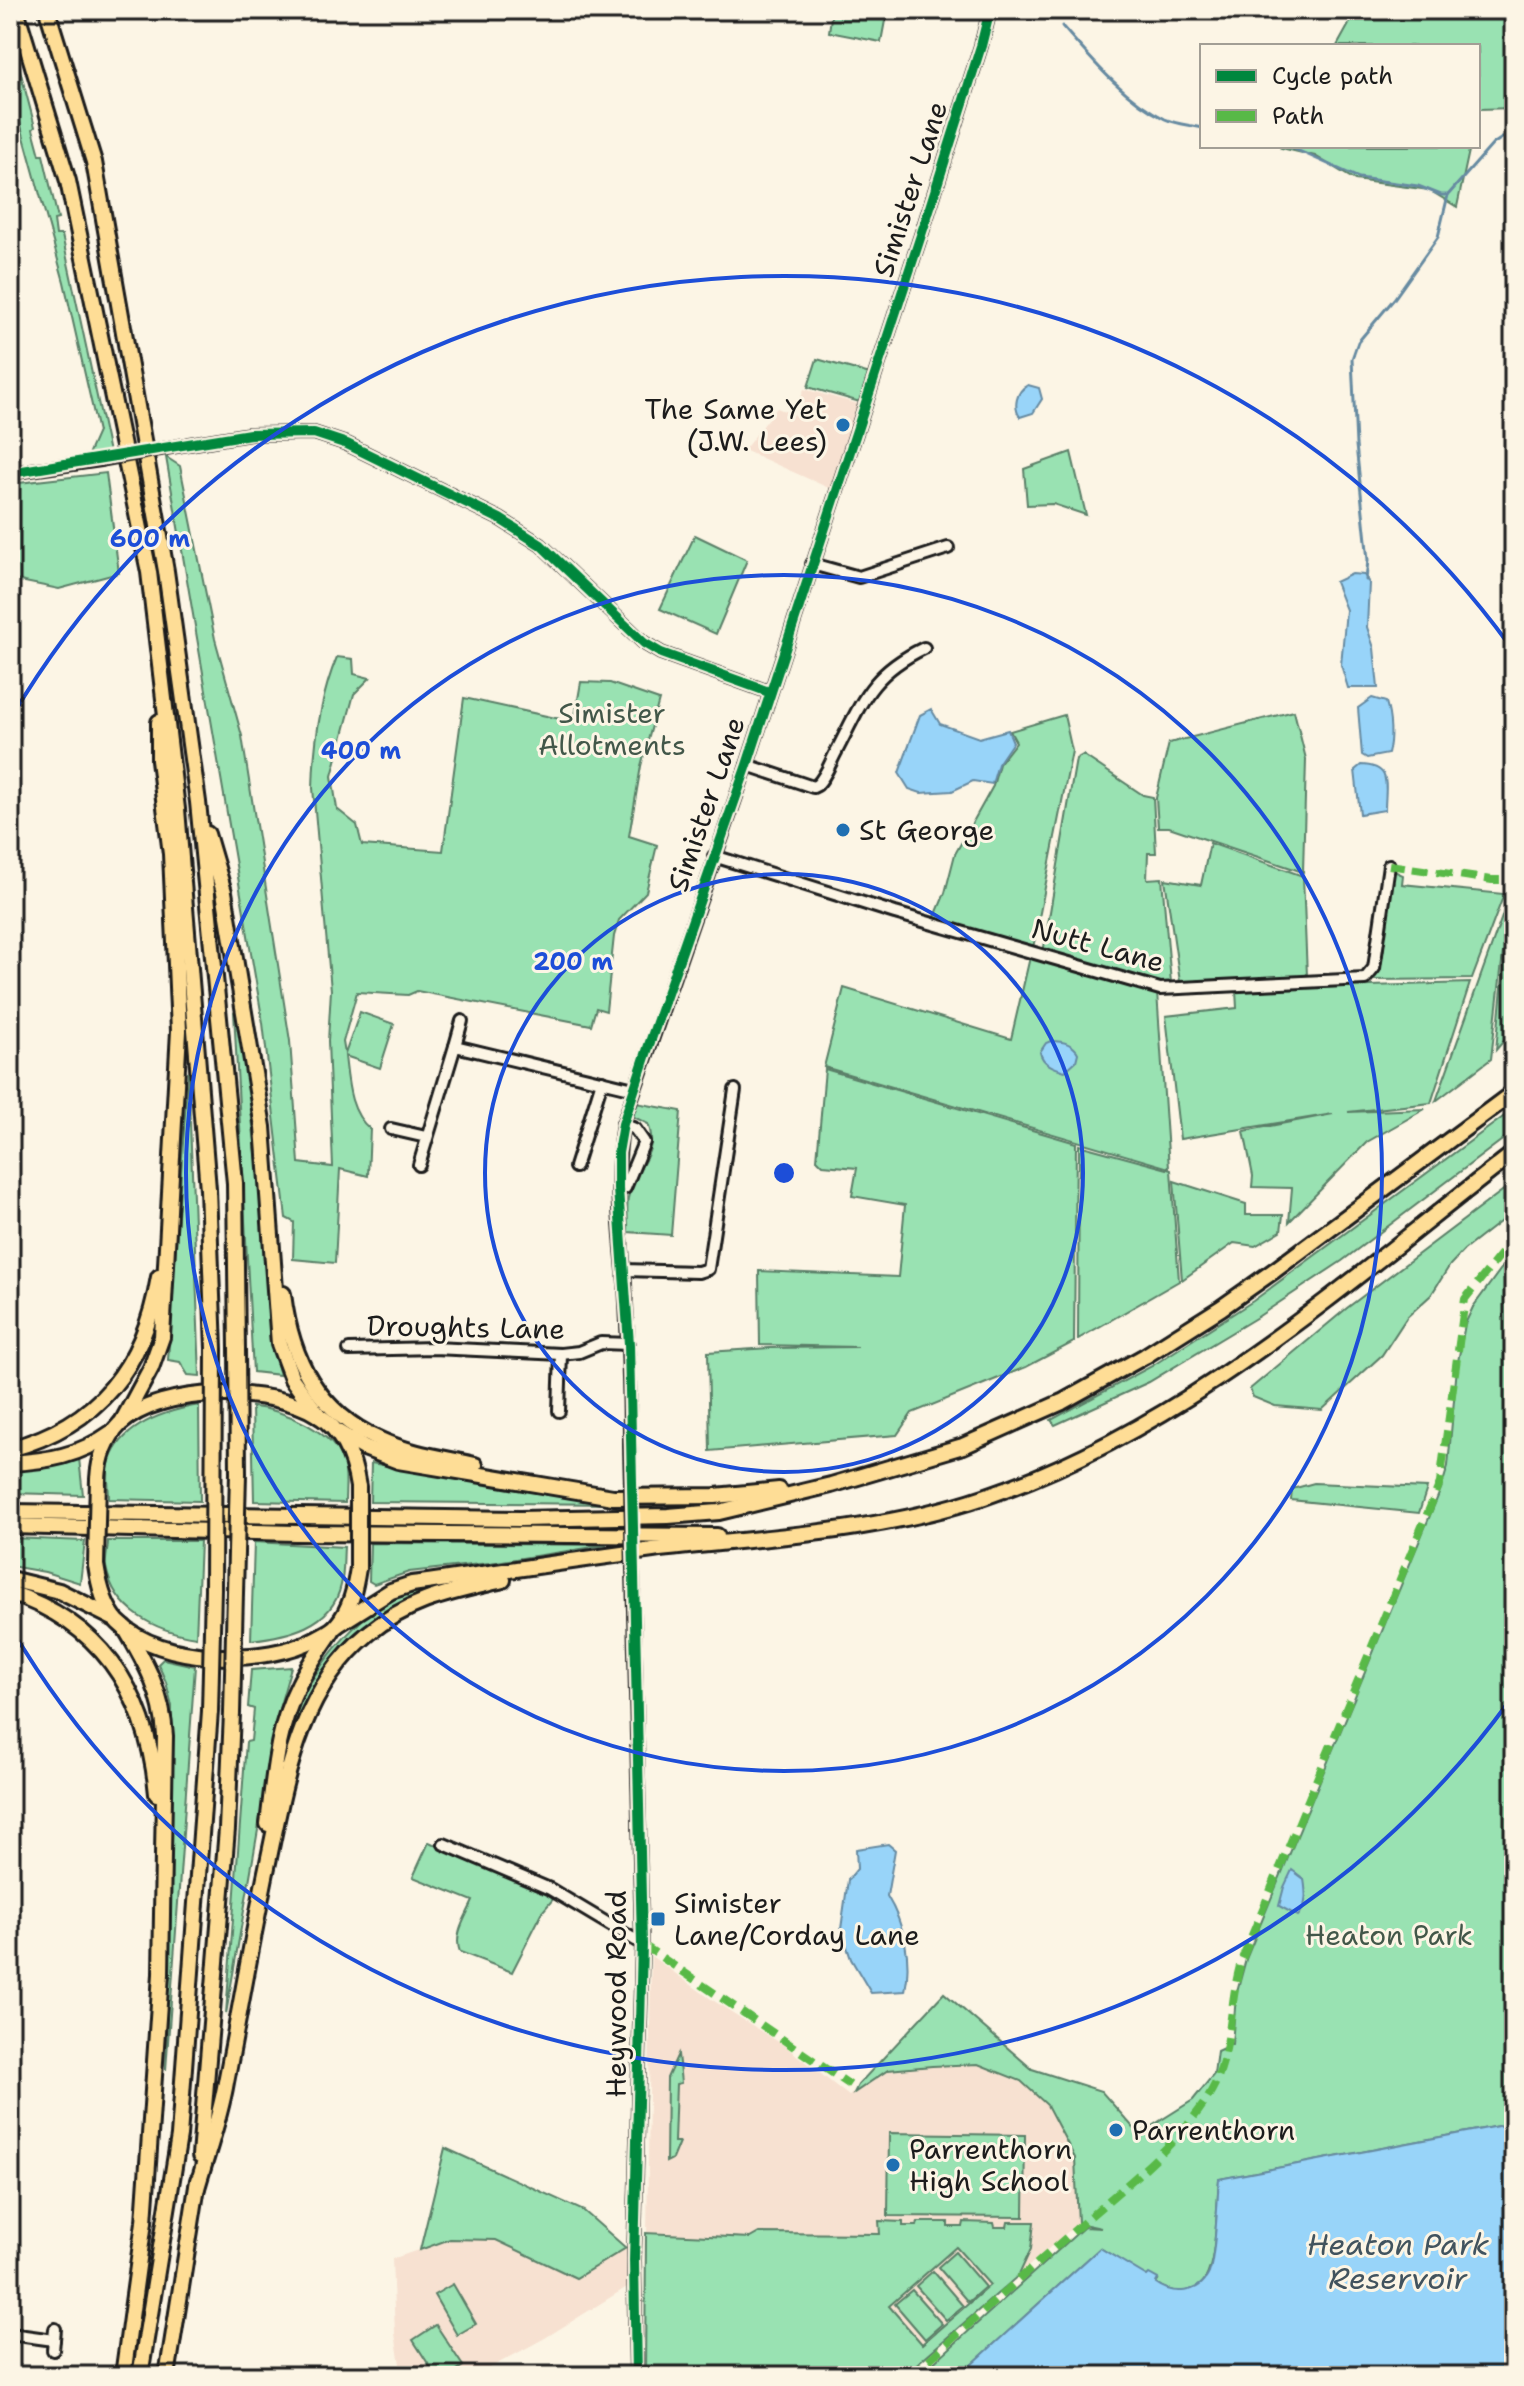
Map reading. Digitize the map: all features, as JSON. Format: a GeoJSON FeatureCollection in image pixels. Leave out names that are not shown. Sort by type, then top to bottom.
{"type":"FeatureCollection","features":[{"type":"Feature","properties":{"kind":"highway"},"geometry":{"type":"LineString","coordinates":[[16,10],[68,181],[149,572],[177,809],[207,1174],[214,1349],[210,1711],[179,2136],[140,2376]]}},
{"type":"Feature","properties":{"kind":"highway"},"geometry":{"type":"LineString","coordinates":[[47,10],[94,162],[166,571],[198,802],[235,1183],[238,1473],[227,1829],[197,2188],[167,2376]]}},
{"type":"Feature","properties":{"kind":"highway"},"geometry":{"type":"LineString","coordinates":[[123,2376],[144,2222],[161,1974],[164,1717],[154,1681],[98,1583],[96,1565],[101,1455],[151,1368],[162,1337],[179,1031],[171,854],[159,760],[160,666]]}},
{"type":"Feature","properties":{"kind":"highway"},"geometry":{"type":"LineString","coordinates":[[198,802],[224,892],[261,1114],[279,1344],[292,1379],[319,1416],[336,1431],[379,1455],[398,1461],[613,1497],[715,1496],[831,1485]]}},
{"type":"Feature","properties":{"kind":"highway"},"geometry":{"type":"LineString","coordinates":[[10,1512],[520,1519],[668,1516],[719,1512],[831,1485],[963,1446],[1062,1402],[1145,1356],[1275,1270],[1514,1092]]}},
{"type":"Feature","properties":{"kind":"highway"},"geometry":{"type":"LineString","coordinates":[[10,1579],[59,1591],[88,1604],[153,1644],[179,1652],[261,1656],[305,1645],[391,1591],[412,1584],[617,1555],[794,1536],[892,1522],[944,1509],[1043,1475],[1125,1435],[1212,1383],[1514,1153]]}},
{"type":"Feature","properties":{"kind":"highway"},"geometry":{"type":"LineString","coordinates":[[10,1449],[38,1441],[81,1418],[113,1388],[126,1370],[137,1352],[156,1292],[170,1212]]}},
{"type":"Feature","properties":{"kind":"highway"},"geometry":{"type":"LineString","coordinates":[[271,1215],[293,1347],[309,1380],[334,1409],[380,1440],[556,1488]]}},
{"type":"Feature","properties":{"kind":"highway"},"geometry":{"type":"LineString","coordinates":[[10,1463],[68,1456],[99,1441],[145,1409],[204,1395],[275,1398],[319,1416]]}},
{"type":"Feature","properties":{"kind":"highway"},"geometry":{"type":"LineString","coordinates":[[254,1931],[278,1746],[288,1708],[300,1682],[353,1597],[358,1568],[355,1466],[336,1431]]}},
{"type":"Feature","properties":{"kind":"highway"},"geometry":{"type":"LineString","coordinates":[[10,1526],[358,1534],[794,1536]]}},
{"type":"Feature","properties":{"kind":"highway"},"geometry":{"type":"LineString","coordinates":[[197,2188],[226,2087],[254,1931],[289,1768],[300,1732],[319,1691],[349,1651],[391,1617],[434,1596],[617,1555]]}},
{"type":"Feature","properties":{"kind":"highway"},"geometry":{"type":"LineString","coordinates":[[10,1593],[63,1618],[94,1643],[119,1672],[138,1706],[153,1757],[158,1814],[161,1974]]}},
{"type":"Feature","properties":{"kind":"street","name":"Simister Lane"},"geometry":{"type":"LineString","coordinates":[[630,1445],[629,1344],[618,1189],[618,1153],[623,1124],[747,765],[924,226],[990,10]]}},
{"type":"Feature","properties":{"kind":"street"},"geometry":{"type":"LineString","coordinates":[[10,473],[250,434],[314,433],[347,444],[500,519],[541,545],[644,643],[661,653],[769,692]]}},
{"type":"Feature","properties":{"kind":"street"},"geometry":{"type":"LineString","coordinates":[[812,564],[859,577],[948,548]]}},
{"type":"Feature","properties":{"kind":"street"},"geometry":{"type":"LineString","coordinates":[[747,765],[813,787],[817,785],[871,688],[890,667],[924,648]]}},
{"type":"Feature","properties":{"kind":"street","name":"Nutt Lane"},"geometry":{"type":"LineString","coordinates":[[714,856],[895,913],[1160,989],[1365,979],[1374,968],[1389,865]]}},
{"type":"Feature","properties":{"kind":"street"},"geometry":{"type":"LineString","coordinates":[[419,1165],[462,1021]]}},
{"type":"Feature","properties":{"kind":"street"},"geometry":{"type":"LineString","coordinates":[[455,1046],[634,1089]]}},
{"type":"Feature","properties":{"kind":"street"},"geometry":{"type":"LineString","coordinates":[[575,1167],[602,1081]]}},
{"type":"Feature","properties":{"kind":"street"},"geometry":{"type":"LineString","coordinates":[[624,1270],[698,1272],[708,1269],[735,1090]]}},
{"type":"Feature","properties":{"kind":"street"},"geometry":{"type":"LineString","coordinates":[[618,1189],[625,1188],[644,1142],[635,1129],[623,1124]]}},
{"type":"Feature","properties":{"kind":"street"},"geometry":{"type":"LineString","coordinates":[[391,1129],[426,1137]]}},
{"type":"Feature","properties":{"kind":"street","name":"Droughts Lane"},"geometry":{"type":"LineString","coordinates":[[349,1350],[434,1348],[561,1354],[579,1352],[601,1343],[629,1344]]}},
{"type":"Feature","properties":{"kind":"street"},"geometry":{"type":"LineString","coordinates":[[559,1411],[561,1354]]}},
{"type":"Feature","properties":{"kind":"street","name":"Heywood Road"},"geometry":{"type":"LineString","coordinates":[[630,1445],[642,1944],[634,2260],[636,2376]]}},
{"type":"Feature","properties":{"kind":"street"},"geometry":{"type":"LineString","coordinates":[[444,1844],[550,1889],[642,1944]]}},
{"type":"Feature","properties":{"kind":"street"},"geometry":{"type":"LineString","coordinates":[[10,2334],[54,2340]]}},
{"type":"Feature","properties":{"kind":"shaded area"},"geometry":{"type":"Polygon","coordinates":[[[804,389],[862,405],[831,489],[744,450],[777,408],[795,415],[804,389]]]}},
{"type":"Feature","properties":{"kind":"shaded area","name":"Parrenthorn High School"},"geometry":{"type":"Polygon","coordinates":[[[651,1956],[785,2046],[849,2096],[949,2001],[1022,2067],[1155,2149],[1078,2223],[903,2376],[645,2376],[651,1956]]]}},
{"type":"Feature","properties":{"kind":"shaded area"},"geometry":{"type":"Polygon","coordinates":[[[450,2239],[496,2240],[576,2277],[626,2248],[627,2287],[545,2338],[475,2376],[402,2376],[395,2334],[392,2259],[450,2239]]]}},
{"type":"Feature","properties":{"kind":"green space"},"geometry":{"type":"Polygon","coordinates":[[[832,10],[887,10],[881,42],[829,32],[832,10]]]}},
{"type":"Feature","properties":{"kind":"green space"},"geometry":{"type":"Polygon","coordinates":[[[1357,10],[1514,10],[1514,108],[1480,109],[1480,44],[1338,44],[1357,10]]]}},
{"type":"Feature","properties":{"kind":"green space"},"geometry":{"type":"Polygon","coordinates":[[[10,32],[58,219],[54,220],[56,235],[62,235],[110,457],[86,459],[98,432],[64,282],[10,86],[10,32]]]}},
{"type":"Feature","properties":{"kind":"green space"},"geometry":{"type":"Polygon","coordinates":[[[1281,148],[1470,148],[1457,207],[1429,190],[1355,180],[1315,156],[1281,148]]]}},
{"type":"Feature","properties":{"kind":"green space"},"geometry":{"type":"Polygon","coordinates":[[[817,359],[870,374],[860,402],[808,387],[817,359]]]}},
{"type":"Feature","properties":{"kind":"green space"},"geometry":{"type":"Polygon","coordinates":[[[1071,452],[1086,515],[1053,504],[1027,505],[1024,469],[1071,452]]]}},
{"type":"Feature","properties":{"kind":"green space","name":"Simister Allotments"},"geometry":{"type":"Polygon","coordinates":[[[166,457],[180,466],[215,639],[242,736],[290,1041],[299,1163],[333,1167],[328,1041],[331,990],[313,788],[319,721],[337,657],[353,659],[354,674],[370,678],[354,694],[332,776],[337,809],[357,825],[362,845],[443,851],[464,698],[574,722],[581,682],[610,683],[659,700],[641,766],[629,836],[657,845],[646,892],[619,920],[614,936],[606,1011],[596,1008],[591,1025],[417,991],[408,995],[357,992],[343,1042],[345,1054],[360,1012],[394,1024],[380,1068],[345,1056],[354,1105],[370,1129],[368,1176],[340,1169],[335,1263],[293,1259],[294,1222],[286,1218],[263,1023],[166,457]]]}},
{"type":"Feature","properties":{"kind":"green space"},"geometry":{"type":"Polygon","coordinates":[[[106,473],[119,573],[59,589],[10,579],[10,484],[106,473]]]}},
{"type":"Feature","properties":{"kind":"green space"},"geometry":{"type":"Polygon","coordinates":[[[695,535],[747,560],[716,634],[660,609],[695,535]]]}},
{"type":"Feature","properties":{"kind":"green space"},"geometry":{"type":"Polygon","coordinates":[[[1294,711],[1306,759],[1303,872],[1169,827],[1158,827],[1156,798],[1169,743],[1294,711]]]}},
{"type":"Feature","properties":{"kind":"green space"},"geometry":{"type":"Polygon","coordinates":[[[1064,715],[1072,751],[1033,948],[934,919],[945,893],[955,854],[993,786],[999,764],[1016,742],[1010,731],[1064,715]]]}},
{"type":"Feature","properties":{"kind":"green space"},"geometry":{"type":"Polygon","coordinates":[[[1083,755],[1143,795],[1153,797],[1156,853],[1148,853],[1147,879],[1162,878],[1171,983],[1149,982],[1043,953],[1076,759],[1083,755]]]}},
{"type":"Feature","properties":{"kind":"green space"},"geometry":{"type":"Polygon","coordinates":[[[1210,843],[1303,876],[1307,976],[1180,982],[1165,879],[1201,885],[1210,843]]]}},
{"type":"Feature","properties":{"kind":"green space"},"geometry":{"type":"Polygon","coordinates":[[[1394,871],[1403,875],[1402,884],[1504,894],[1472,979],[1374,980],[1382,960],[1394,871]]]}},
{"type":"Feature","properties":{"kind":"green space"},"geometry":{"type":"Polygon","coordinates":[[[1514,883],[1514,942],[1503,953],[1491,1059],[1436,1101],[1514,883]]]}},
{"type":"Feature","properties":{"kind":"green space"},"geometry":{"type":"Polygon","coordinates":[[[1514,947],[1514,1029],[1496,1050],[1505,956],[1514,947]]]}},
{"type":"Feature","properties":{"kind":"green space"},"geometry":{"type":"Polygon","coordinates":[[[1030,957],[1157,992],[1169,1168],[824,1067],[844,988],[1011,1039],[1030,957]]]}},
{"type":"Feature","properties":{"kind":"green space"},"geometry":{"type":"Polygon","coordinates":[[[1470,983],[1431,1103],[1348,1112],[1425,1109],[1367,1142],[1289,1222],[1292,1188],[1252,1187],[1253,1176],[1244,1131],[1333,1114],[1180,1139],[1166,1016],[1237,1008],[1236,990],[1470,983]]]}},
{"type":"Feature","properties":{"kind":"green space"},"geometry":{"type":"Polygon","coordinates":[[[240,1011],[262,1205],[270,1339],[280,1375],[253,1372],[234,1012],[240,1011]]]}},
{"type":"Feature","properties":{"kind":"green space"},"geometry":{"type":"Polygon","coordinates":[[[825,1069],[1076,1143],[1074,1342],[1026,1367],[912,1413],[897,1435],[710,1451],[708,1352],[858,1347],[760,1345],[759,1271],[898,1277],[905,1205],[852,1196],[857,1168],[823,1165],[817,1159],[825,1069]]]}},
{"type":"Feature","properties":{"kind":"green space"},"geometry":{"type":"Polygon","coordinates":[[[188,1071],[200,1376],[188,1375],[180,1362],[168,1360],[188,1071]]]}},
{"type":"Feature","properties":{"kind":"green space"},"geometry":{"type":"Polygon","coordinates":[[[636,1103],[681,1111],[671,1235],[628,1232],[629,1194],[651,1143],[648,1124],[632,1116],[636,1103]]]}},
{"type":"Feature","properties":{"kind":"green space"},"geometry":{"type":"Polygon","coordinates":[[[1514,1109],[1514,1131],[1342,1261],[1259,1316],[1149,1382],[1055,1425],[1051,1420],[1152,1366],[1253,1301],[1514,1109]]]}},
{"type":"Feature","properties":{"kind":"green space"},"geometry":{"type":"Polygon","coordinates":[[[1079,1145],[1171,1170],[1179,1281],[1078,1339],[1079,1145]]]}},
{"type":"Feature","properties":{"kind":"green space"},"geometry":{"type":"Polygon","coordinates":[[[1174,1181],[1246,1204],[1246,1215],[1283,1215],[1281,1231],[1255,1246],[1234,1243],[1182,1280],[1174,1181]]]}},
{"type":"Feature","properties":{"kind":"green space"},"geometry":{"type":"Polygon","coordinates":[[[1514,1182],[1514,1211],[1464,1250],[1450,1265],[1431,1295],[1407,1317],[1382,1355],[1322,1410],[1275,1406],[1253,1397],[1250,1389],[1347,1308],[1514,1182]]]}},
{"type":"Feature","properties":{"kind":"green space","name":"Heaton Park"},"geometry":{"type":"Polygon","coordinates":[[[1514,1251],[1514,2123],[1219,2179],[1213,2254],[1208,2273],[1198,2286],[1185,2291],[1162,2287],[1156,2283],[1158,2280],[1147,2277],[1100,2248],[959,2376],[919,2376],[1084,2227],[1101,2228],[1078,2223],[1075,2158],[1047,2105],[1021,2081],[978,2064],[888,2070],[854,2093],[858,2085],[944,1993],[1032,2069],[1101,2091],[1139,2134],[1193,2100],[1214,2074],[1217,2051],[1232,2044],[1236,1996],[1246,1959],[1441,1489],[1448,1466],[1457,1367],[1465,1324],[1473,1307],[1514,1251]]]}},
{"type":"Feature","properties":{"kind":"green space"},"geometry":{"type":"Polygon","coordinates":[[[199,1405],[200,1501],[109,1499],[110,1460],[125,1437],[147,1421],[199,1405]]]}},
{"type":"Feature","properties":{"kind":"green space"},"geometry":{"type":"Polygon","coordinates":[[[252,1407],[292,1417],[307,1424],[331,1443],[344,1465],[345,1503],[254,1501],[252,1407]]]}},
{"type":"Feature","properties":{"kind":"green space"},"geometry":{"type":"Polygon","coordinates":[[[79,1458],[83,1495],[10,1493],[10,1465],[67,1462],[79,1458]]]}},
{"type":"Feature","properties":{"kind":"green space"},"geometry":{"type":"Polygon","coordinates":[[[371,1463],[547,1494],[622,1501],[623,1504],[370,1502],[371,1463]]]}},
{"type":"Feature","properties":{"kind":"green space"},"geometry":{"type":"Polygon","coordinates":[[[1314,1483],[1427,1488],[1419,1513],[1291,1500],[1292,1489],[1314,1483]]]}},
{"type":"Feature","properties":{"kind":"green space"},"geometry":{"type":"Polygon","coordinates":[[[10,1538],[85,1541],[80,1583],[45,1572],[10,1566],[10,1538]]]}},
{"type":"Feature","properties":{"kind":"green space"},"geometry":{"type":"Polygon","coordinates":[[[108,1541],[200,1541],[196,1637],[152,1624],[127,1607],[111,1582],[106,1564],[108,1541]]]}},
{"type":"Feature","properties":{"kind":"green space"},"geometry":{"type":"Polygon","coordinates":[[[254,1542],[344,1547],[341,1585],[328,1611],[306,1627],[279,1636],[251,1640],[254,1542]]]}},
{"type":"Feature","properties":{"kind":"green space"},"geometry":{"type":"Polygon","coordinates":[[[370,1543],[607,1545],[409,1572],[374,1584],[369,1581],[370,1543]]]}},
{"type":"Feature","properties":{"kind":"green space"},"geometry":{"type":"Polygon","coordinates":[[[422,1592],[373,1619],[341,1647],[317,1681],[287,1759],[283,1758],[303,1696],[335,1649],[359,1623],[385,1603],[422,1592]]]}},
{"type":"Feature","properties":{"kind":"green space"},"geometry":{"type":"Polygon","coordinates":[[[163,1659],[195,1666],[166,2070],[172,1706],[158,1664],[163,1659]]]}},
{"type":"Feature","properties":{"kind":"green space"},"geometry":{"type":"Polygon","coordinates":[[[291,1667],[279,1709],[226,2014],[246,1742],[251,1741],[254,1709],[248,1707],[251,1670],[291,1667]]]}},
{"type":"Feature","properties":{"kind":"green space"},"geometry":{"type":"Polygon","coordinates":[[[429,1842],[555,1897],[543,1911],[512,1972],[460,1952],[459,1933],[473,1901],[413,1877],[429,1842]]]}},
{"type":"Feature","properties":{"kind":"green space"},"geometry":{"type":"Polygon","coordinates":[[[678,2054],[681,2083],[676,2084],[674,2142],[679,2142],[672,2159],[666,2162],[667,2078],[678,2054]]]}},
{"type":"Feature","properties":{"kind":"green space"},"geometry":{"type":"Polygon","coordinates":[[[889,2133],[1025,2135],[1024,2217],[888,2216],[889,2133]]]}},
{"type":"Feature","properties":{"kind":"green space"},"geometry":{"type":"Polygon","coordinates":[[[445,2148],[584,2211],[626,2248],[576,2278],[496,2240],[450,2239],[420,2250],[445,2148]]]}},
{"type":"Feature","properties":{"kind":"green space"},"geometry":{"type":"Polygon","coordinates":[[[879,2221],[903,2222],[903,2226],[917,2226],[918,2222],[948,2222],[948,2227],[963,2227],[964,2222],[994,2223],[995,2227],[1007,2227],[1008,2222],[1034,2222],[1031,2249],[1019,2275],[903,2376],[645,2376],[646,2233],[750,2238],[759,2233],[880,2234],[879,2221]],[[956,2247],[889,2306],[922,2344],[990,2285],[956,2247]]]}},
{"type":"Feature","properties":{"kind":"green space"},"geometry":{"type":"Polygon","coordinates":[[[955,2252],[985,2287],[968,2302],[938,2267],[955,2252]]]}},
{"type":"Feature","properties":{"kind":"green space"},"geometry":{"type":"Polygon","coordinates":[[[933,2271],[963,2306],[946,2320],[916,2286],[933,2271]]]}},
{"type":"Feature","properties":{"kind":"green space"},"geometry":{"type":"Polygon","coordinates":[[[453,2284],[476,2324],[457,2335],[434,2295],[453,2284]]]}},
{"type":"Feature","properties":{"kind":"green space"},"geometry":{"type":"Polygon","coordinates":[[[912,2290],[942,2324],[925,2339],[895,2304],[912,2290]]]}},
{"type":"Feature","properties":{"kind":"green space"},"geometry":{"type":"Polygon","coordinates":[[[436,2325],[463,2366],[448,2376],[436,2376],[413,2340],[436,2325]]]}},
{"type":"Feature","properties":{"kind":"water"},"geometry":{"type":"Polygon","coordinates":[[[1028,385],[1039,388],[1042,399],[1033,413],[1020,417],[1017,400],[1028,385]]]}},
{"type":"Feature","properties":{"kind":"water"},"geometry":{"type":"Polygon","coordinates":[[[1352,574],[1364,575],[1369,583],[1367,627],[1374,648],[1378,688],[1348,688],[1341,665],[1346,610],[1335,582],[1352,574]]]}},
{"type":"Feature","properties":{"kind":"water"},"geometry":{"type":"Polygon","coordinates":[[[1372,698],[1386,702],[1390,741],[1388,754],[1367,758],[1362,755],[1358,708],[1372,698]]]}},
{"type":"Feature","properties":{"kind":"water"},"geometry":{"type":"Polygon","coordinates":[[[931,709],[940,724],[979,738],[1008,730],[1013,742],[998,764],[992,784],[973,781],[952,791],[921,793],[909,789],[899,773],[920,715],[931,709]]]}},
{"type":"Feature","properties":{"kind":"water"},"geometry":{"type":"Polygon","coordinates":[[[1361,765],[1371,766],[1383,773],[1385,810],[1360,814],[1355,770],[1361,765]]]}},
{"type":"Feature","properties":{"kind":"water"},"geometry":{"type":"Polygon","coordinates":[[[1051,1041],[1070,1045],[1078,1053],[1076,1061],[1065,1071],[1050,1065],[1041,1056],[1046,1043],[1051,1041]]]}},
{"type":"Feature","properties":{"kind":"water"},"geometry":{"type":"Polygon","coordinates":[[[888,1844],[895,1850],[887,1896],[905,1942],[907,1979],[905,1991],[871,1993],[851,1959],[841,1929],[848,1880],[857,1869],[856,1849],[888,1844]]]}},
{"type":"Feature","properties":{"kind":"water"},"geometry":{"type":"Polygon","coordinates":[[[1292,1870],[1304,1879],[1305,1884],[1305,1903],[1298,1916],[1279,1906],[1292,1870]]]}},
{"type":"Feature","properties":{"kind":"water","name":"Heaton Park Reservoir"},"geometry":{"type":"Polygon","coordinates":[[[1514,2123],[1514,2376],[959,2376],[1100,2248],[1147,2276],[1149,2274],[1158,2279],[1156,2283],[1162,2287],[1185,2291],[1199,2286],[1211,2265],[1219,2179],[1514,2123]]]}},
{"type":"Feature","properties":{"kind":"waterway"},"geometry":{"type":"LineString","coordinates":[[1062,26],[1136,101],[1165,119],[1200,128]]}},
{"type":"Feature","properties":{"kind":"waterway"},"geometry":{"type":"LineString","coordinates":[[1292,148],[1359,178],[1418,186],[1448,195],[1493,144],[1502,138],[1514,136]]}},
{"type":"Feature","properties":{"kind":"waterway"},"geometry":{"type":"LineString","coordinates":[[1366,580],[1368,560],[1356,445],[1352,359],[1358,342],[1394,299],[1438,237],[1448,195]]}},
{"type":"Feature","properties":{"kind":"marked path"},"geometry":{"type":"LineString","coordinates":[[1389,865],[1492,880],[1514,880]]}},
{"type":"Feature","properties":{"kind":"marked path"},"geometry":{"type":"LineString","coordinates":[[911,2376],[1157,2157],[1190,2121],[1215,2084],[1225,2054],[1242,1959],[1440,1483],[1465,1299],[1514,1238]]}},
{"type":"Feature","properties":{"kind":"marked path"},"geometry":{"type":"LineString","coordinates":[[642,1944],[850,2085]]}},
{"type":"Feature","properties":{"kind":"cycle path"},"geometry":{"type":"LineString","coordinates":[[636,2376],[634,2260],[642,1944],[629,1344],[618,1153],[623,1124],[747,765],[924,226],[990,10]]}},
{"type":"Feature","properties":{"kind":"cycle path"},"geometry":{"type":"LineString","coordinates":[[10,473],[250,434],[314,433],[347,444],[500,519],[541,545],[644,643],[661,653],[769,692]]}},
{"type":"Feature","properties":{"kind":"place","name":"The Same Yet (J.W. Lees)"},"geometry":{"type":"Point","coordinates":[843,425]}},
{"type":"Feature","properties":{"kind":"place","name":"St George"},"geometry":{"type":"Point","coordinates":[843,830]}},
{"type":"Feature","properties":{"kind":"place","name":"Simister Lane/Corday Lane"},"geometry":{"type":"Point","coordinates":[658,1919]}},
{"type":"Feature","properties":{"kind":"place","name":"Parrenthorn"},"geometry":{"type":"Point","coordinates":[1116,2130]}},
{"type":"Feature","properties":{"kind":"place","name":"Parrenthorn High School"},"geometry":{"type":"Point","coordinates":[893,2165]}}]}
